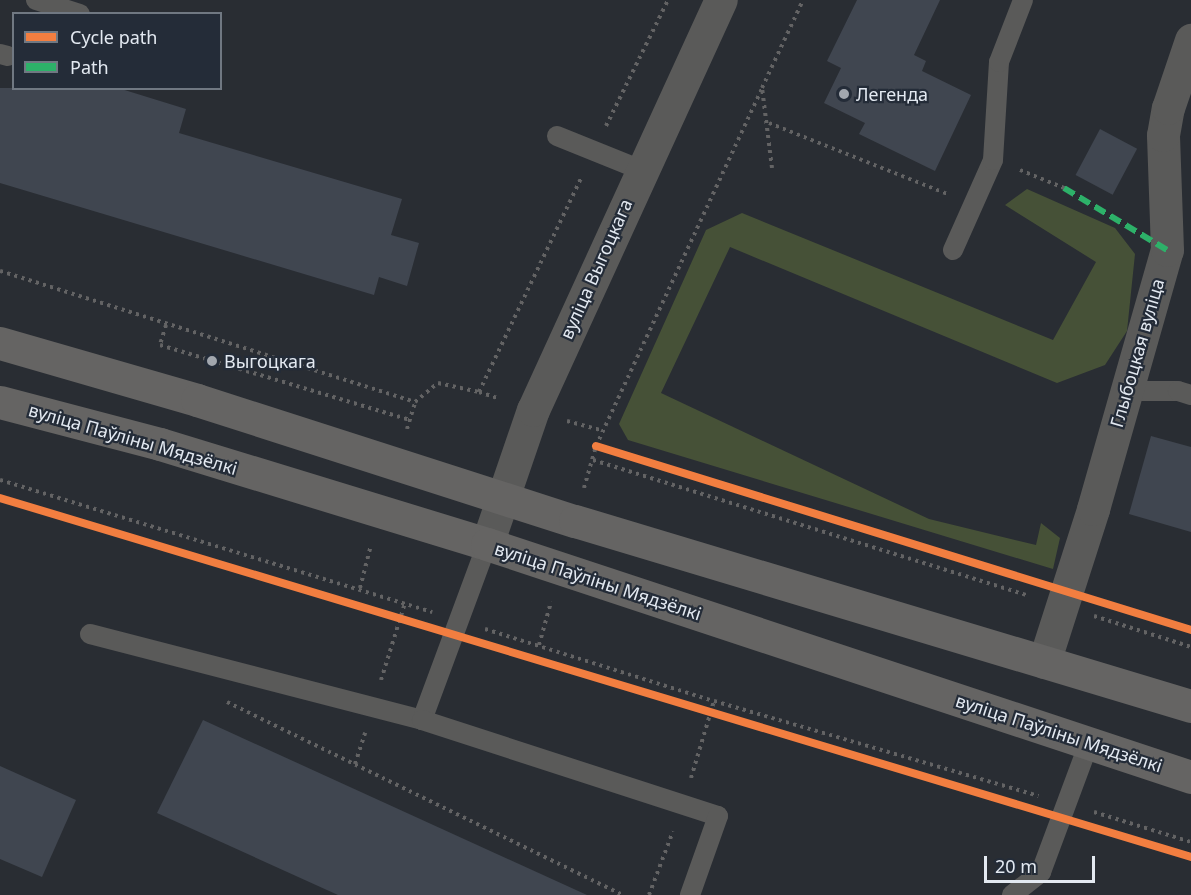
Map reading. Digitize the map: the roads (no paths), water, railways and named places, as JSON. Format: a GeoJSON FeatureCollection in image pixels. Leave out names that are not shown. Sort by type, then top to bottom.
{"type":"FeatureCollection","features":[{"type":"Feature","properties":{"kind":"street","name":"вуліца Выгоцкага"},"geometry":{"type":"LineString","coordinates":[[487,544],[501,497],[538,400],[641,170],[721,0]]}},
{"type":"Feature","properties":{"kind":"street","name":"Глыбоцкая вуліца"},"geometry":{"type":"LineString","coordinates":[[1044,662],[1093,509],[1167,250],[1163,135],[1168,108],[1191,40]]}},
{"type":"Feature","properties":{"kind":"street"},"geometry":{"type":"LineString","coordinates":[[0,343],[197,400],[501,497],[1191,706]]}},
{"type":"Feature","properties":{"kind":"street","name":"вуліца Паўліны Мядзёлкі"},"geometry":{"type":"LineString","coordinates":[[0,402],[160,444],[487,544],[1191,777]]}},
{"type":"Feature","properties":{"kind":"lane"},"geometry":{"type":"LineString","coordinates":[[36,0],[74,12]]}},
{"type":"Feature","properties":{"kind":"lane"},"geometry":{"type":"LineString","coordinates":[[953,250],[993,160],[999,62],[1023,0]]}},
{"type":"Feature","properties":{"kind":"lane"},"geometry":{"type":"LineString","coordinates":[[557,136],[641,170]]}},
{"type":"Feature","properties":{"kind":"lane"},"geometry":{"type":"LineString","coordinates":[[1125,392],[1178,391],[1191,395]]}},
{"type":"Feature","properties":{"kind":"lane"},"geometry":{"type":"LineString","coordinates":[[422,720],[487,544]]}},
{"type":"Feature","properties":{"kind":"lane"},"geometry":{"type":"LineString","coordinates":[[90,634],[422,720],[718,816],[690,895]]}},
{"type":"Feature","properties":{"kind":"lane"},"geometry":{"type":"LineString","coordinates":[[1012,895],[1041,872],[1089,743]]}},
{"type":"Feature","properties":{"kind":"place","name":"Легенда"},"geometry":{"type":"Point","coordinates":[844,94]}},
{"type":"Feature","properties":{"kind":"place","name":"Выгоцкага"},"geometry":{"type":"Point","coordinates":[212,361]}}]}
